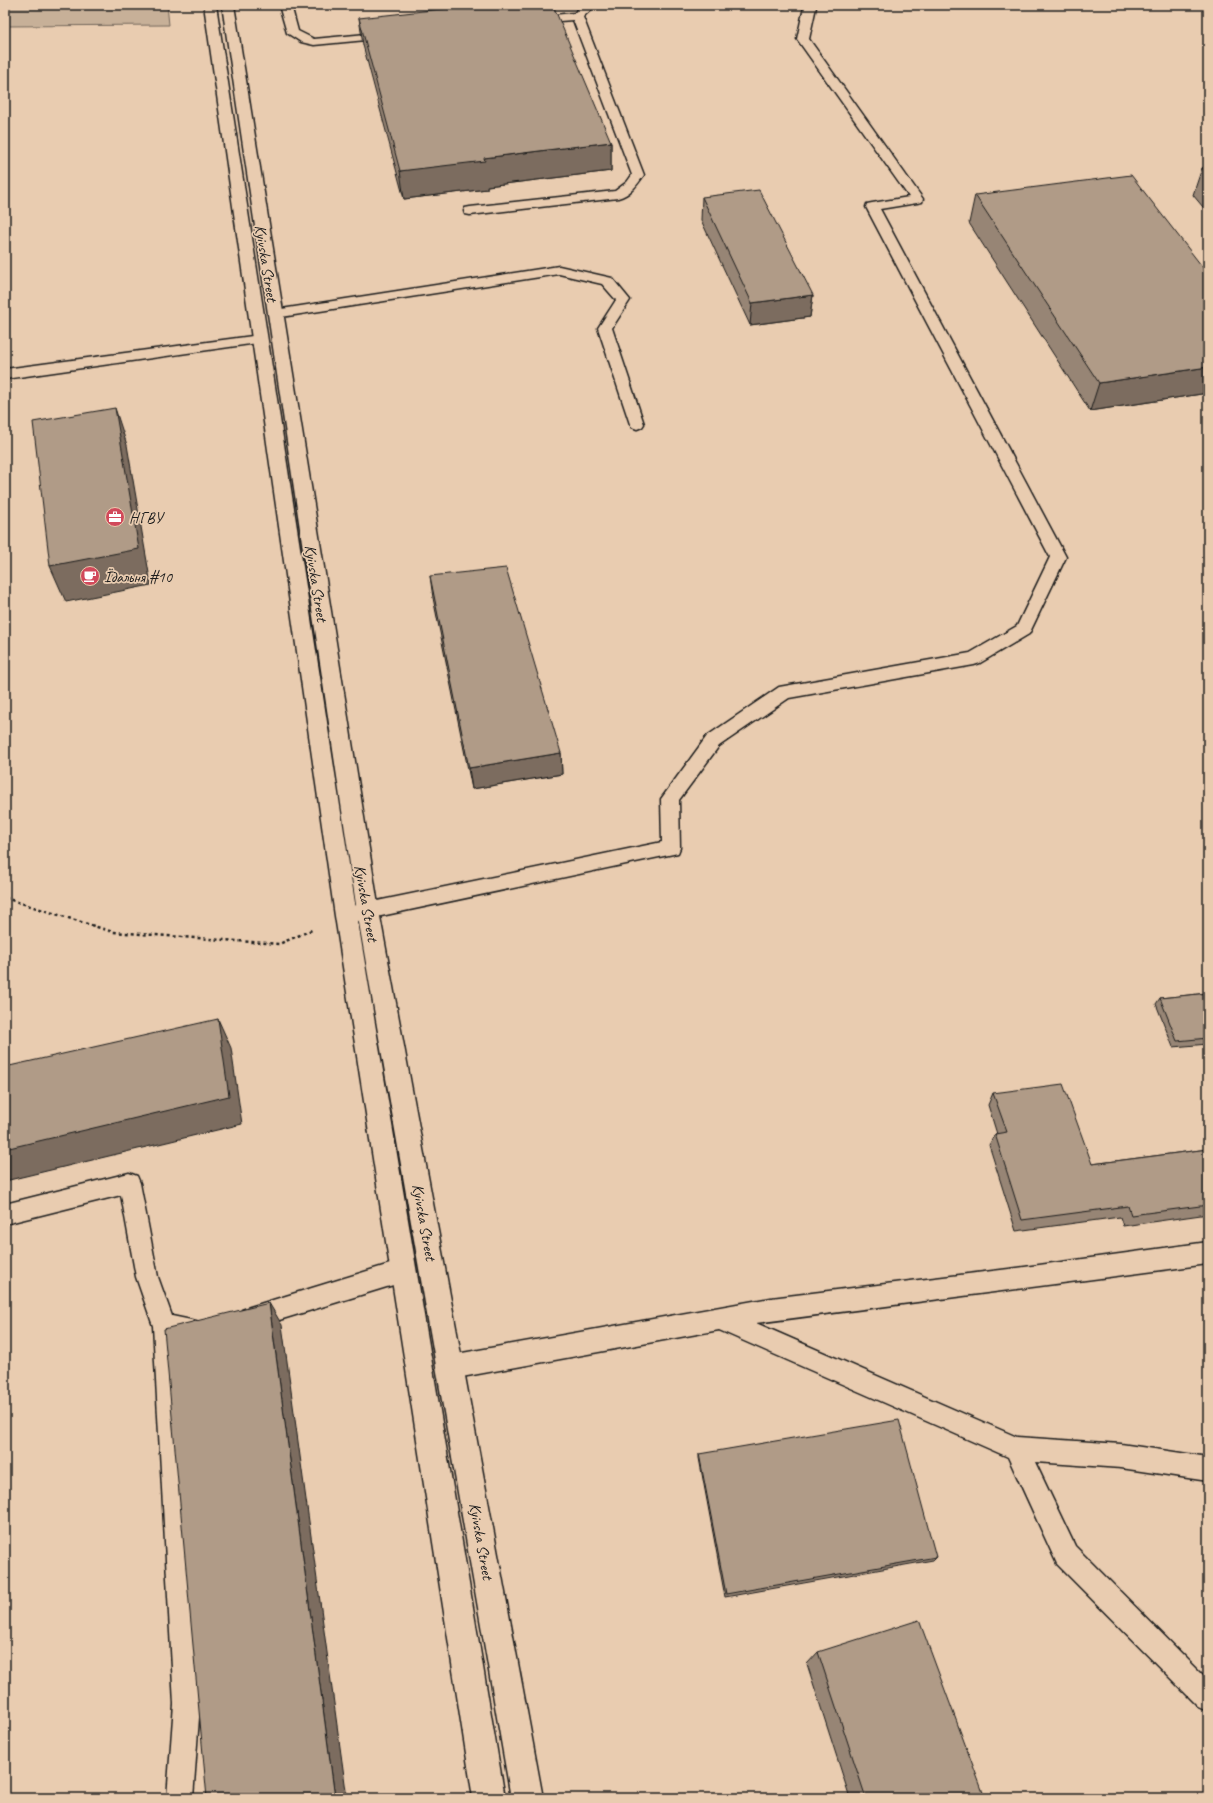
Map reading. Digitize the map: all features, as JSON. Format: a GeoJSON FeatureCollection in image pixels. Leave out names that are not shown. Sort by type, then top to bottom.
{"type":"FeatureCollection","features":[{"type":"Feature","properties":{"kind":"main road","name":"Kyivska Street"},"geometry":{"type":"LineString","coordinates":[[210,5],[346,916],[489,1798]]}},
{"type":"Feature","properties":{"kind":"main road","name":"Kyivska Street"},"geometry":{"type":"LineString","coordinates":[[228,5],[368,911],[451,1367],[527,1798]]}},
{"type":"Feature","properties":{"kind":"lane"},"geometry":{"type":"LineString","coordinates":[[285,5],[293,33],[305,40],[314,42],[398,34]]}},
{"type":"Feature","properties":{"kind":"lane"},"geometry":{"type":"LineString","coordinates":[[523,21],[578,16],[590,5]]}},
{"type":"Feature","properties":{"kind":"lane"},"geometry":{"type":"LineString","coordinates":[[346,916],[671,848],[670,799],[674,793],[713,741],[785,692],[974,659],[1023,630],[1058,557],[872,207],[918,199],[803,39],[810,8],[809,5]]}},
{"type":"Feature","properties":{"kind":"lane"},"geometry":{"type":"LineString","coordinates":[[470,211],[618,194],[631,185],[638,175],[578,16]]}},
{"type":"Feature","properties":{"kind":"lane"},"geometry":{"type":"LineString","coordinates":[[275,314],[559,270],[607,281],[623,300],[605,328],[637,424]]}},
{"type":"Feature","properties":{"kind":"lane"},"geometry":{"type":"LineString","coordinates":[[5,374],[260,339]]}},
{"type":"Feature","properties":{"kind":"lane"},"geometry":{"type":"LineString","coordinates":[[5,1214],[129,1183],[147,1277],[164,1326],[187,1704],[180,1798]]}},
{"type":"Feature","properties":{"kind":"lane"},"geometry":{"type":"LineString","coordinates":[[451,1367],[771,1309],[1017,1279],[1208,1253]]}},
{"type":"Feature","properties":{"kind":"lane"},"geometry":{"type":"LineString","coordinates":[[164,1326],[202,1333],[404,1271]]}},
{"type":"Feature","properties":{"kind":"lane"},"geometry":{"type":"LineString","coordinates":[[719,1318],[1016,1449],[1121,1456],[1208,1469]]}},
{"type":"Feature","properties":{"kind":"lane"},"geometry":{"type":"LineString","coordinates":[[1016,1449],[1066,1555],[1208,1698]]}},
{"type":"Feature","properties":{"kind":"path"},"geometry":{"type":"LineString","coordinates":[[5,898],[112,932],[279,944],[346,916]]}},
{"type":"Feature","properties":{"kind":"shaded area"},"geometry":{"type":"Polygon","coordinates":[[[5,5],[167,5],[169,25],[5,26],[5,5]]]}},
{"type":"Feature","properties":{"kind":"building"},"geometry":{"type":"Polygon","coordinates":[[[478,5],[553,5],[611,142],[484,158],[485,161],[400,171],[359,18],[478,5]]]}},
{"type":"Feature","properties":{"kind":"building"},"geometry":{"type":"Polygon","coordinates":[[[1208,167],[1208,175],[1202,168],[1208,167]]]}},
{"type":"Feature","properties":{"kind":"building"},"geometry":{"type":"Polygon","coordinates":[[[1131,175],[1208,274],[1208,367],[1099,383],[975,195],[1131,175]]]}},
{"type":"Feature","properties":{"kind":"building"},"geometry":{"type":"Polygon","coordinates":[[[759,190],[813,295],[752,303],[702,197],[759,190]]]}},
{"type":"Feature","properties":{"kind":"building"},"geometry":{"type":"Polygon","coordinates":[[[115,408],[139,549],[50,566],[33,422],[115,408]]]}},
{"type":"Feature","properties":{"kind":"building"},"geometry":{"type":"Polygon","coordinates":[[[506,568],[561,753],[469,768],[430,576],[506,568]]]}},
{"type":"Feature","properties":{"kind":"building"},"geometry":{"type":"Polygon","coordinates":[[[1208,993],[1208,1038],[1177,1041],[1160,998],[1208,993]]]}},
{"type":"Feature","properties":{"kind":"building"},"geometry":{"type":"Polygon","coordinates":[[[218,1019],[229,1096],[5,1149],[5,1067],[218,1019]]]}},
{"type":"Feature","properties":{"kind":"building"},"geometry":{"type":"Polygon","coordinates":[[[1063,1084],[1092,1164],[1208,1149],[1208,1205],[1131,1215],[1128,1206],[1022,1220],[995,1134],[1007,1132],[993,1093],[1063,1084]]]}},
{"type":"Feature","properties":{"kind":"building"},"geometry":{"type":"Polygon","coordinates":[[[269,1303],[335,1798],[207,1798],[164,1329],[269,1303]]]}},
{"type":"Feature","properties":{"kind":"building"},"geometry":{"type":"Polygon","coordinates":[[[899,1420],[936,1557],[726,1594],[699,1454],[899,1420]]]}},
{"type":"Feature","properties":{"kind":"building"},"geometry":{"type":"Polygon","coordinates":[[[919,1620],[985,1798],[866,1798],[818,1652],[919,1620]]]}},
{"type":"Feature","properties":{"kind":"place","name":"НГВУ"},"geometry":{"type":"Point","coordinates":[115,517]}},
{"type":"Feature","properties":{"kind":"place","name":"Їдальня #10"},"geometry":{"type":"Point","coordinates":[90,576]}}]}
